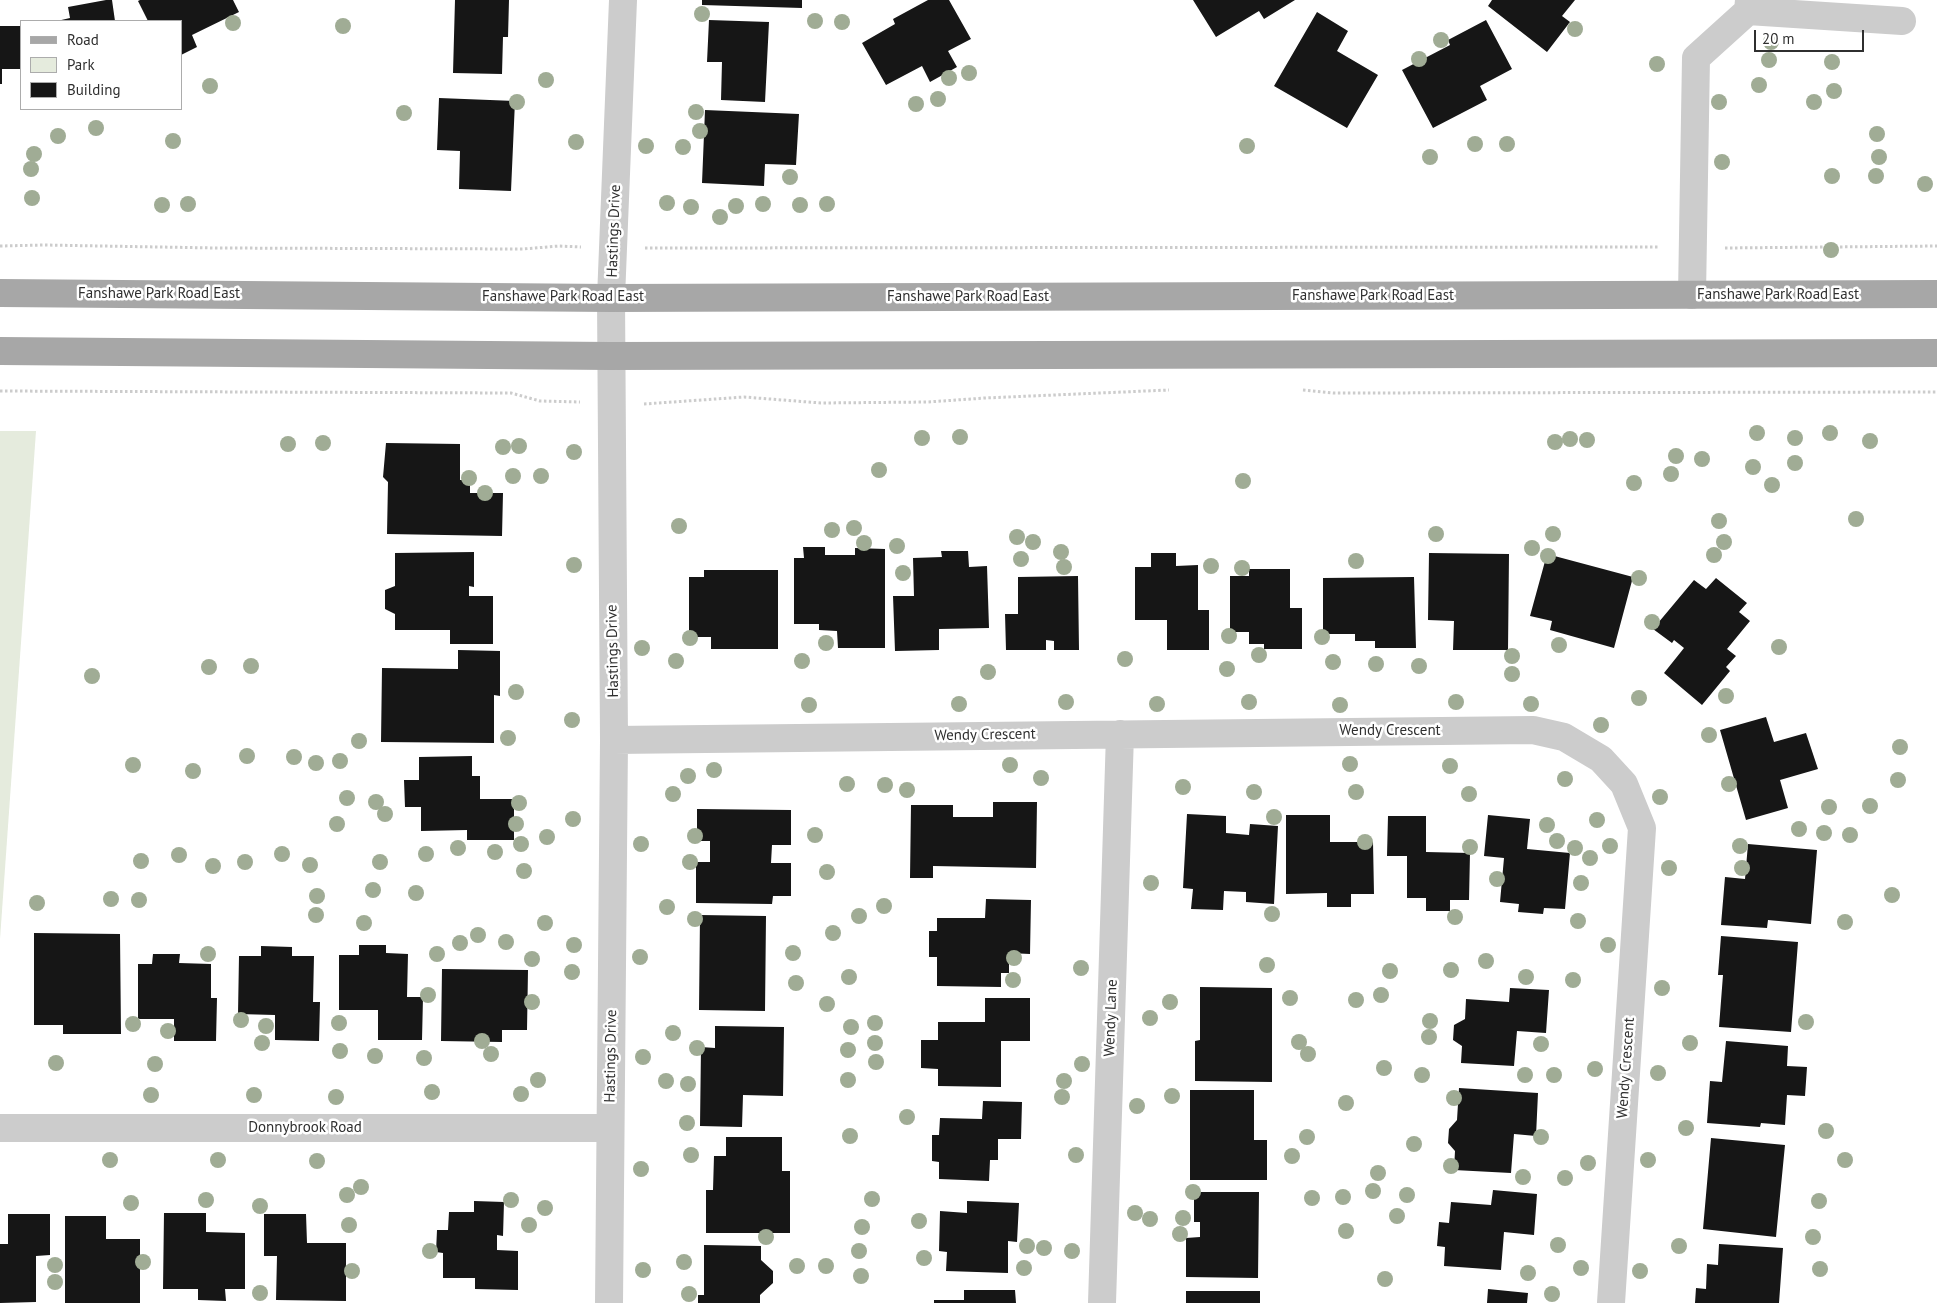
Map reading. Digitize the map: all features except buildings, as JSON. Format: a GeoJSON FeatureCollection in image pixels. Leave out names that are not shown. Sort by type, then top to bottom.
{"type":"FeatureCollection","features":[{"type":"Feature","properties":{"kind":"main road","name":"Fanshawe Park Road East"},"geometry":{"type":"LineString","coordinates":[[0,293],[611,298],[1937,294]]}},
{"type":"Feature","properties":{"kind":"main road"},"geometry":{"type":"LineString","coordinates":[[0,351],[610,356],[1937,353]]}},
{"type":"Feature","properties":{"kind":"street","name":"Hastings Drive"},"geometry":{"type":"LineString","coordinates":[[609,1303],[614,740],[610,356],[623,0]]}},
{"type":"Feature","properties":{"kind":"street"},"geometry":{"type":"LineString","coordinates":[[1692,295],[1696,58],[1748,6],[1902,22]]}},
{"type":"Feature","properties":{"kind":"street","name":"Wendy Crescent"},"geometry":{"type":"LineString","coordinates":[[614,740],[1533,730],[1564,737],[1601,758],[1624,784],[1642,828],[1611,1303]]}},
{"type":"Feature","properties":{"kind":"street","name":"Wendy Lane"},"geometry":{"type":"LineString","coordinates":[[1102,1303],[1120,734]]}},
{"type":"Feature","properties":{"kind":"street","name":"Donnybrook Road"},"geometry":{"type":"LineString","coordinates":[[0,1128],[610,1128]]}},
{"type":"Feature","properties":{"kind":"path"},"geometry":{"type":"LineString","coordinates":[[0,246],[523,249],[559,246]]}},
{"type":"Feature","properties":{"kind":"path"},"geometry":{"type":"LineString","coordinates":[[657,248],[1693,248],[1937,246]]}},
{"type":"Feature","properties":{"kind":"path"},"geometry":{"type":"LineString","coordinates":[[1297,389],[1333,393],[1937,392]]}},
{"type":"Feature","properties":{"kind":"path"},"geometry":{"type":"LineString","coordinates":[[0,390],[511,393],[540,401],[556,402]]}},
{"type":"Feature","properties":{"kind":"path"},"geometry":{"type":"LineString","coordinates":[[651,404],[744,397],[821,403],[928,402],[1172,390]]}},
{"type":"Feature","properties":{"kind":"green space"},"geometry":{"type":"Polygon","coordinates":[[[0,431],[36,431],[0,939],[0,431]]]}}]}
